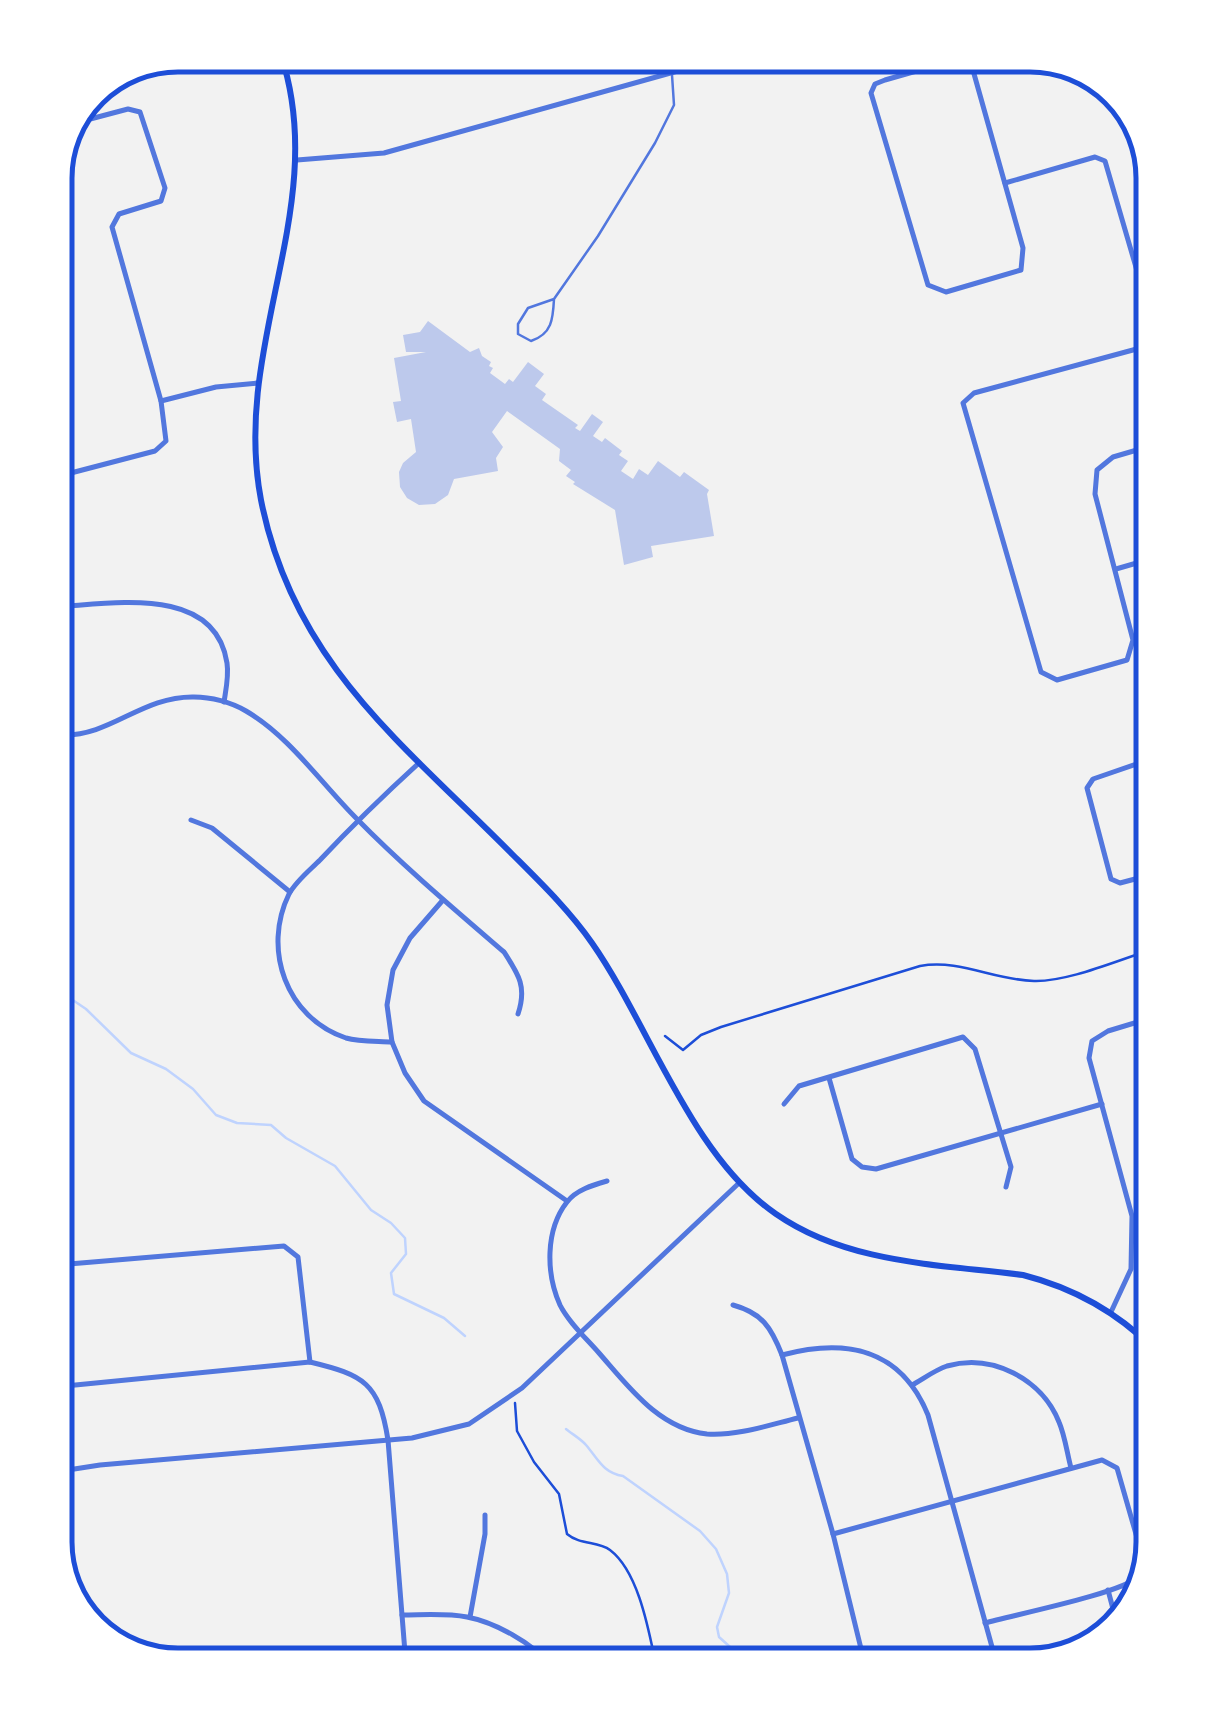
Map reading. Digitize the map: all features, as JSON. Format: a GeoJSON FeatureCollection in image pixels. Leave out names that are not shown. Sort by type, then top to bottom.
{"type":"FeatureCollection","features":[{"type":"Feature","properties":{"kind":"main road"},"geometry":{"type":"LineString","coordinates":[[286,72],[297,160],[294,194],[264,335],[254,435],[260,496],[276,557],[315,642],[340,678],[419,763],[574,919],[609,970],[708,1142],[739,1183],[778,1216],[830,1244],[890,1258],[1022,1275],[1070,1290],[1111,1312],[1136,1334]]}},
{"type":"Feature","properties":{"kind":"street"},"geometry":{"type":"LineString","coordinates":[[297,160],[384,153],[671,73]]}},
{"type":"Feature","properties":{"kind":"street"},"geometry":{"type":"LineString","coordinates":[[909,73],[876,84],[871,94],[928,286],[946,292],[1021,270],[1023,248],[974,73]]}},
{"type":"Feature","properties":{"kind":"street"},"geometry":{"type":"LineString","coordinates":[[73,472],[162,446],[166,433],[161,401],[112,227],[119,214],[161,201],[164,195],[143,118],[136,110],[91,119]]}},
{"type":"Feature","properties":{"kind":"street"},"geometry":{"type":"LineString","coordinates":[[1005,182],[1095,157],[1104,161],[1136,269]]}},
{"type":"Feature","properties":{"kind":"street"},"geometry":{"type":"LineString","coordinates":[[1136,349],[974,394],[963,403],[1042,672],[1057,680],[1127,660],[1132,640],[1094,494],[1097,470],[1112,458],[1136,451]]}},
{"type":"Feature","properties":{"kind":"street"},"geometry":{"type":"LineString","coordinates":[[161,401],[258,383]]}},
{"type":"Feature","properties":{"kind":"street"},"geometry":{"type":"LineString","coordinates":[[1116,570],[1136,564]]}},
{"type":"Feature","properties":{"kind":"street"},"geometry":{"type":"LineString","coordinates":[[73,606],[151,602],[176,605],[204,622],[223,644],[228,668],[224,702]]}},
{"type":"Feature","properties":{"kind":"street"},"geometry":{"type":"LineString","coordinates":[[73,734],[95,732],[133,710],[165,700],[194,697],[244,710],[272,729],[358,820],[504,952],[522,979],[524,996],[518,1014]]}},
{"type":"Feature","properties":{"kind":"street"},"geometry":{"type":"LineString","coordinates":[[392,1042],[347,1038],[310,1018],[289,991],[276,956],[277,933],[290,892],[419,763]]}},
{"type":"Feature","properties":{"kind":"street"},"geometry":{"type":"LineString","coordinates":[[1136,764],[1093,779],[1087,788],[1110,879],[1120,883],[1136,879]]}},
{"type":"Feature","properties":{"kind":"street"},"geometry":{"type":"LineString","coordinates":[[191,820],[212,828],[290,892]]}},
{"type":"Feature","properties":{"kind":"street"},"geometry":{"type":"LineString","coordinates":[[444,900],[410,938],[393,970],[388,1005],[392,1042],[405,1073],[424,1100],[567,1201]]}},
{"type":"Feature","properties":{"kind":"street"},"geometry":{"type":"LineString","coordinates":[[1111,1312],[1131,1269],[1132,1216],[1089,1058],[1092,1041],[1108,1031],[1136,1023]]}},
{"type":"Feature","properties":{"kind":"street"},"geometry":{"type":"LineString","coordinates":[[784,1104],[799,1086],[963,1037],[976,1049],[1011,1167],[1006,1187]]}},
{"type":"Feature","properties":{"kind":"street"},"geometry":{"type":"LineString","coordinates":[[828,1078],[852,1159],[862,1167],[876,1170],[1102,1104]]}},
{"type":"Feature","properties":{"kind":"street"},"geometry":{"type":"LineString","coordinates":[[607,1181],[588,1186],[567,1201],[553,1234],[549,1257],[552,1284],[562,1309],[580,1332],[640,1400],[672,1423],[706,1434],[738,1432],[798,1418]]}},
{"type":"Feature","properties":{"kind":"street"},"geometry":{"type":"LineString","coordinates":[[72,1469],[388,1440],[451,1430],[486,1415],[739,1183]]}},
{"type":"Feature","properties":{"kind":"street"},"geometry":{"type":"LineString","coordinates":[[72,1264],[284,1246],[298,1257],[310,1362]]}},
{"type":"Feature","properties":{"kind":"street"},"geometry":{"type":"LineString","coordinates":[[732,1305],[754,1311],[774,1334],[782,1355],[861,1648]]}},
{"type":"Feature","properties":{"kind":"street"},"geometry":{"type":"LineString","coordinates":[[782,1355],[814,1346],[847,1347],[892,1365],[912,1384],[928,1415],[992,1648]]}},
{"type":"Feature","properties":{"kind":"street"},"geometry":{"type":"LineString","coordinates":[[72,1384],[310,1362],[347,1371],[365,1384],[382,1406],[388,1440],[405,1647]]}},
{"type":"Feature","properties":{"kind":"street"},"geometry":{"type":"LineString","coordinates":[[912,1384],[946,1366],[970,1363],[1011,1371],[1032,1384],[1059,1421],[1071,1468]]}},
{"type":"Feature","properties":{"kind":"street"},"geometry":{"type":"LineString","coordinates":[[833,1534],[1102,1460],[1117,1468],[1136,1534]]}},
{"type":"Feature","properties":{"kind":"street"},"geometry":{"type":"LineString","coordinates":[[470,1617],[485,1534],[484,1515]]}},
{"type":"Feature","properties":{"kind":"street"},"geometry":{"type":"LineString","coordinates":[[985,1623],[1127,1583]]}},
{"type":"Feature","properties":{"kind":"street"},"geometry":{"type":"LineString","coordinates":[[1108,1590],[1112,1609]]}},
{"type":"Feature","properties":{"kind":"street"},"geometry":{"type":"LineString","coordinates":[[402,1616],[470,1617],[530,1647]]}},
{"type":"Feature","properties":{"kind":"lane"},"geometry":{"type":"LineString","coordinates":[[554,299],[528,308],[518,324],[518,334],[531,341],[542,338],[552,323],[554,299],[598,236],[668,120],[674,105],[671,73]]}},
{"type":"Feature","properties":{"kind":"path"},"geometry":{"type":"LineString","coordinates":[[665,1036],[684,1050],[701,1035],[721,1027],[920,966],[953,964],[1034,981],[1136,954]]}},
{"type":"Feature","properties":{"kind":"path"},"geometry":{"type":"LineString","coordinates":[[510,1397],[516,1404],[519,1436],[562,1500],[568,1534],[578,1541],[605,1547],[620,1560],[643,1606],[652,1648]]}},
{"type":"Feature","properties":{"kind":"building"},"geometry":{"type":"Polygon","coordinates":[[[428,321],[470,352],[479,348],[491,362],[490,373],[505,384],[509,379],[513,382],[528,362],[544,374],[535,386],[546,394],[542,400],[578,425],[575,428],[580,431],[592,414],[603,422],[593,436],[602,442],[605,438],[622,451],[619,455],[628,461],[621,471],[633,479],[639,469],[648,475],[658,461],[680,477],[684,472],[709,490],[714,536],[651,546],[653,557],[624,565],[615,510],[573,484],[566,476],[571,470],[559,461],[560,449],[507,411],[492,432],[503,447],[496,458],[498,471],[454,479],[448,495],[435,504],[419,505],[407,498],[400,487],[399,472],[416,452],[411,419],[397,422],[393,402],[401,401],[394,358],[426,352],[406,352],[403,335],[420,332],[428,321]]]}},
{"type":"Feature","properties":{"kind":"waterway"},"geometry":{"type":"LineString","coordinates":[[72,1000],[131,1053],[166,1069],[193,1089],[216,1115],[237,1123],[271,1125],[335,1166],[371,1210],[405,1238],[406,1254],[391,1273],[394,1294],[444,1318],[465,1336]]}},
{"type":"Feature","properties":{"kind":"waterway"},"geometry":{"type":"LineString","coordinates":[[566,1429],[606,1469],[623,1476],[700,1531],[716,1549],[727,1574],[729,1593],[717,1627],[719,1637],[731,1648]]}}]}
